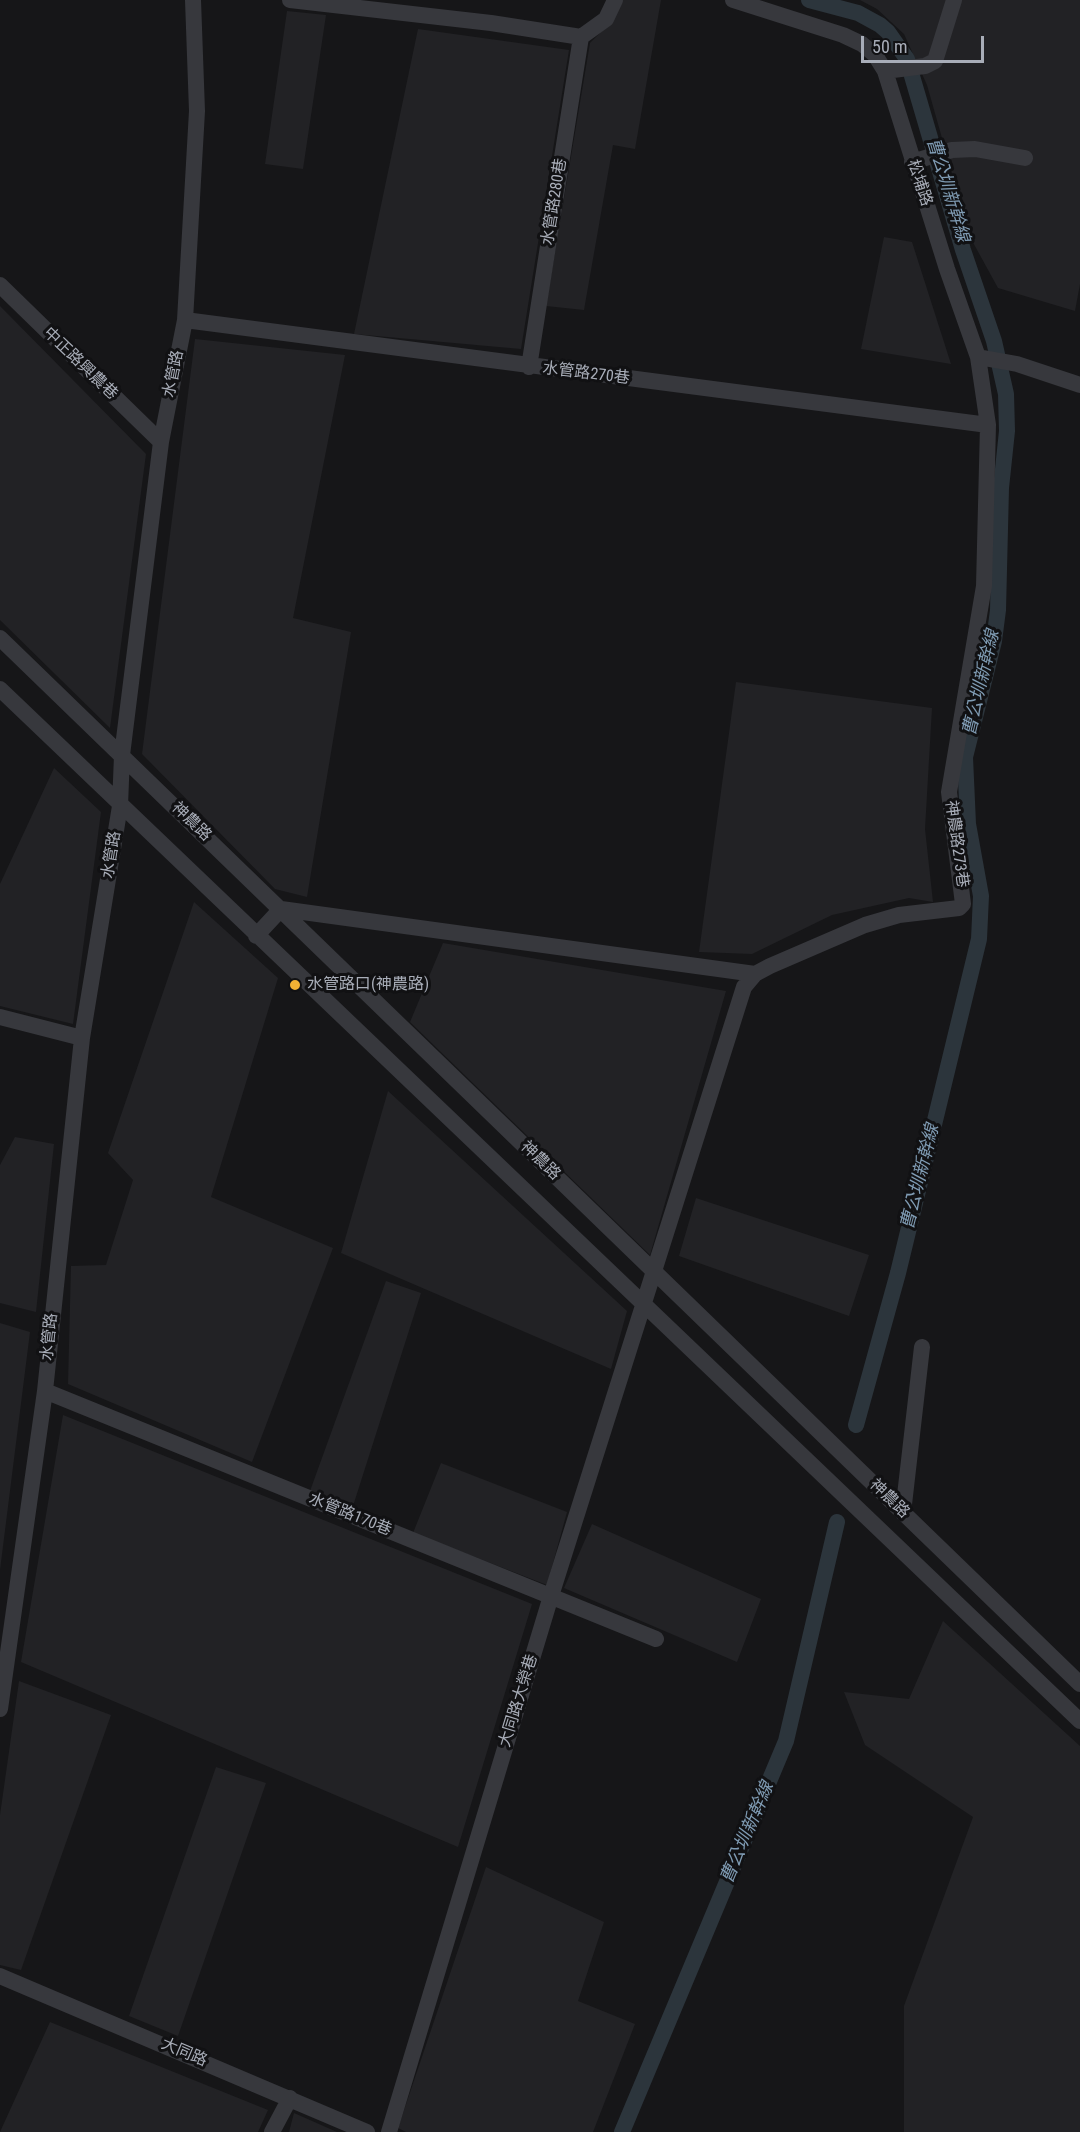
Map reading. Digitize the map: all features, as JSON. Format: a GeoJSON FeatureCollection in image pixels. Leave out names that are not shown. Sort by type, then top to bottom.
{"type":"FeatureCollection","features":[{"type":"Feature","properties":{"kind":"street","name":"水管路"},"geometry":{"type":"LineString","coordinates":[[0,1709],[45,1391],[82,1038],[120,806],[122,755],[161,442],[185,320],[197,111],[193,0]]}},
{"type":"Feature","properties":{"kind":"street"},"geometry":{"type":"LineString","coordinates":[[290,0],[480,22],[581,37],[606,19],[615,0]]}},
{"type":"Feature","properties":{"kind":"street","name":"松埔路"},"geometry":{"type":"LineString","coordinates":[[733,0],[862,44],[890,71],[981,357]]}},
{"type":"Feature","properties":{"kind":"street"},"geometry":{"type":"LineString","coordinates":[[890,71],[925,66],[935,61],[954,0]]}},
{"type":"Feature","properties":{"kind":"street","name":"水管路280巷"},"geometry":{"type":"LineString","coordinates":[[529,367],[581,37]]}},
{"type":"Feature","properties":{"kind":"street"},"geometry":{"type":"LineString","coordinates":[[917,160],[952,150],[975,149],[1025,158]]}},
{"type":"Feature","properties":{"kind":"street","name":"中正路興農巷"},"geometry":{"type":"LineString","coordinates":[[0,285],[161,442]]}},
{"type":"Feature","properties":{"kind":"street","name":"水管路270巷"},"geometry":{"type":"LineString","coordinates":[[185,320],[529,367],[988,425]]}},
{"type":"Feature","properties":{"kind":"street"},"geometry":{"type":"LineString","coordinates":[[981,357],[1017,364],[1080,385]]}},
{"type":"Feature","properties":{"kind":"street","name":"神農路273巷"},"geometry":{"type":"LineString","coordinates":[[754,974],[865,925],[899,915],[959,908],[963,904],[949,792],[984,586],[988,425],[981,357]]}},
{"type":"Feature","properties":{"kind":"street","name":"神農路"},"geometry":{"type":"LineString","coordinates":[[0,638],[1080,1684]]}},
{"type":"Feature","properties":{"kind":"street","name":"神農路"},"geometry":{"type":"LineString","coordinates":[[0,689],[1080,1721]]}},
{"type":"Feature","properties":{"kind":"street"},"geometry":{"type":"LineString","coordinates":[[256,936],[281,909],[754,974],[738,1000],[655,1272]]}},
{"type":"Feature","properties":{"kind":"street"},"geometry":{"type":"LineString","coordinates":[[0,1017],[82,1038]]}},
{"type":"Feature","properties":{"kind":"street","name":"大同路大榮巷"},"geometry":{"type":"LineString","coordinates":[[389,2132],[551,1596],[655,1272]]}},
{"type":"Feature","properties":{"kind":"street"},"geometry":{"type":"LineString","coordinates":[[903,1513],[922,1347]]}},
{"type":"Feature","properties":{"kind":"street","name":"水管路170巷"},"geometry":{"type":"LineString","coordinates":[[45,1391],[656,1639]]}},
{"type":"Feature","properties":{"kind":"street","name":"大同路"},"geometry":{"type":"LineString","coordinates":[[0,1976],[367,2132]]}},
{"type":"Feature","properties":{"kind":"street"},"geometry":{"type":"LineString","coordinates":[[272,2132],[290,2098]]}},
{"type":"Feature","properties":{"kind":"shaded area"},"geometry":{"type":"Polygon","coordinates":[[[620,0],[661,0],[635,149],[613,145],[584,310],[546,306],[590,43],[606,27],[620,0]]]}},
{"type":"Feature","properties":{"kind":"shaded area"},"geometry":{"type":"Polygon","coordinates":[[[860,0],[1080,0],[1080,284],[1075,311],[998,288],[970,237],[927,85],[904,34],[877,9],[860,0]]]}},
{"type":"Feature","properties":{"kind":"shaded area"},"geometry":{"type":"Polygon","coordinates":[[[287,11],[326,15],[303,169],[265,164],[287,11]]]}},
{"type":"Feature","properties":{"kind":"shaded area"},"geometry":{"type":"Polygon","coordinates":[[[418,29],[569,50],[521,349],[354,334],[418,29]]]}},
{"type":"Feature","properties":{"kind":"shaded area"},"geometry":{"type":"Polygon","coordinates":[[[884,237],[912,242],[951,364],[861,349],[884,237]]]}},
{"type":"Feature","properties":{"kind":"shaded area"},"geometry":{"type":"Polygon","coordinates":[[[0,306],[146,454],[110,728],[0,620],[0,306]]]}},
{"type":"Feature","properties":{"kind":"shaded area"},"geometry":{"type":"Polygon","coordinates":[[[195,339],[345,355],[293,618],[351,632],[307,897],[275,889],[142,754],[195,339]]]}},
{"type":"Feature","properties":{"kind":"shaded area"},"geometry":{"type":"Polygon","coordinates":[[[736,682],[932,708],[925,829],[933,902],[909,898],[832,915],[752,954],[699,952],[736,682]]]}},
{"type":"Feature","properties":{"kind":"shaded area"},"geometry":{"type":"Polygon","coordinates":[[[54,768],[101,812],[73,1024],[0,1006],[0,884],[54,768]]]}},
{"type":"Feature","properties":{"kind":"shaded area"},"geometry":{"type":"Polygon","coordinates":[[[194,902],[278,978],[211,1197],[333,1248],[252,1462],[68,1384],[71,1266],[106,1265],[133,1180],[108,1153],[194,902]]]}},
{"type":"Feature","properties":{"kind":"shaded area"},"geometry":{"type":"Polygon","coordinates":[[[443,943],[726,991],[650,1255],[410,1022],[443,943]]]}},
{"type":"Feature","properties":{"kind":"shaded area"},"geometry":{"type":"Polygon","coordinates":[[[388,1091],[627,1311],[611,1369],[341,1253],[388,1091]]]}},
{"type":"Feature","properties":{"kind":"shaded area"},"geometry":{"type":"Polygon","coordinates":[[[15,1137],[54,1144],[36,1312],[0,1303],[0,1165],[15,1137]]]}},
{"type":"Feature","properties":{"kind":"shaded area"},"geometry":{"type":"Polygon","coordinates":[[[696,1198],[869,1255],[849,1316],[679,1256],[696,1198]]]}},
{"type":"Feature","properties":{"kind":"shaded area"},"geometry":{"type":"Polygon","coordinates":[[[386,1281],[421,1293],[353,1506],[310,1491],[386,1281]]]}},
{"type":"Feature","properties":{"kind":"shaded area"},"geometry":{"type":"Polygon","coordinates":[[[0,1323],[30,1332],[0,1570],[0,1323]]]}},
{"type":"Feature","properties":{"kind":"shaded area"},"geometry":{"type":"Polygon","coordinates":[[[63,1415],[532,1604],[458,1847],[21,1662],[63,1415]]]}},
{"type":"Feature","properties":{"kind":"shaded area"},"geometry":{"type":"Polygon","coordinates":[[[441,1463],[567,1512],[547,1585],[413,1533],[441,1463]]]}},
{"type":"Feature","properties":{"kind":"shaded area"},"geometry":{"type":"Polygon","coordinates":[[[592,1524],[761,1599],[737,1662],[564,1588],[592,1524]]]}},
{"type":"Feature","properties":{"kind":"shaded area"},"geometry":{"type":"Polygon","coordinates":[[[943,1621],[1080,1746],[1080,2132],[904,2132],[904,2006],[973,1817],[865,1745],[844,1692],[909,1699],[943,1621]]]}},
{"type":"Feature","properties":{"kind":"shaded area"},"geometry":{"type":"Polygon","coordinates":[[[19,1681],[111,1715],[21,1970],[0,1965],[0,1815],[19,1681]]]}},
{"type":"Feature","properties":{"kind":"shaded area"},"geometry":{"type":"Polygon","coordinates":[[[216,1767],[266,1783],[178,2036],[129,2016],[216,1767]]]}},
{"type":"Feature","properties":{"kind":"shaded area"},"geometry":{"type":"Polygon","coordinates":[[[486,1867],[604,1922],[578,2001],[635,2024],[593,2132],[406,2132],[398,2128],[486,1867]]]}},
{"type":"Feature","properties":{"kind":"shaded area"},"geometry":{"type":"Polygon","coordinates":[[[50,2022],[268,2110],[258,2132],[0,2132],[50,2022]]]}},
{"type":"Feature","properties":{"kind":"shaded area"},"geometry":{"type":"Polygon","coordinates":[[[294,2113],[337,2132],[289,2132],[294,2113]]]}},
{"type":"Feature","properties":{"kind":"waterway","name":"曹公圳新幹線"},"geometry":{"type":"LineString","coordinates":[[809,0],[858,13],[880,25],[888,32],[907,59],[963,250],[994,341],[1006,394],[1007,431],[1001,488],[998,610],[994,641],[965,757],[968,824],[981,896],[979,939],[898,1273],[856,1425]]}},
{"type":"Feature","properties":{"kind":"waterway","name":"曹公圳新幹線"},"geometry":{"type":"LineString","coordinates":[[622,2132],[786,1741],[837,1522]]}},
{"type":"Feature","properties":{"kind":"place","name":"水管路口(神農路)"},"geometry":{"type":"Point","coordinates":[295,985]}}]}
